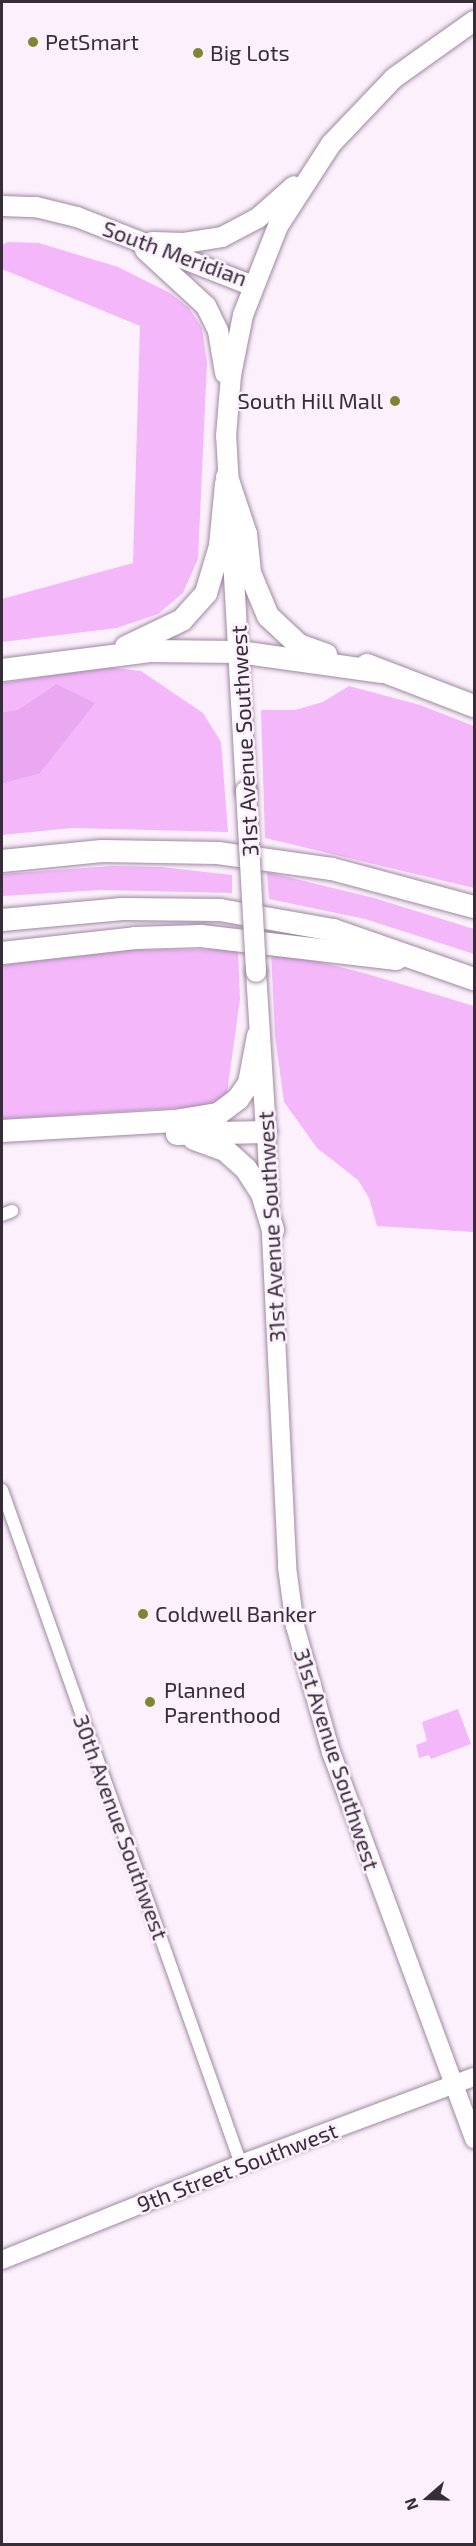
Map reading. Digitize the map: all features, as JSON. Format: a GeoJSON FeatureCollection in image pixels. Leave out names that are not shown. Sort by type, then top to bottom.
{"type":"FeatureCollection","features":[{"type":"Feature","properties":{"kind":"highway"},"geometry":{"type":"LineString","coordinates":[[89,657],[164,631],[195,608],[212,578],[227,477]]}},
{"type":"Feature","properties":{"kind":"highway"},"geometry":{"type":"LineString","coordinates":[[227,477],[246,534],[250,573],[268,616],[299,645],[474,706]]}},
{"type":"Feature","properties":{"kind":"highway"},"geometry":{"type":"LineString","coordinates":[[2,670],[89,657],[150,651],[239,652],[381,672]]}},
{"type":"Feature","properties":{"kind":"highway"},"geometry":{"type":"LineString","coordinates":[[2,861],[102,851],[218,853],[332,869],[474,907]]}},
{"type":"Feature","properties":{"kind":"highway"},"geometry":{"type":"LineString","coordinates":[[2,920],[122,909],[220,910],[333,930],[441,965],[474,979]]}},
{"type":"Feature","properties":{"kind":"highway"},"geometry":{"type":"LineString","coordinates":[[2,953],[135,938],[201,936],[441,965]]}},
{"type":"Feature","properties":{"kind":"highway"},"geometry":{"type":"LineString","coordinates":[[2,1131],[175,1121],[218,1114],[238,1099],[249,1083],[258,1036]]}},
{"type":"Feature","properties":{"kind":"highway"},"geometry":{"type":"LineString","coordinates":[[2,1145],[150,1135],[266,1132]]}},
{"type":"Feature","properties":{"kind":"highway"},"geometry":{"type":"LineString","coordinates":[[150,1135],[201,1140],[231,1154],[258,1186],[273,1230]]}},
{"type":"Feature","properties":{"kind":"main road","name":"South Meridian"},"geometry":{"type":"LineString","coordinates":[[2,206],[60,213],[253,286],[278,226],[311,170],[352,119],[387,84],[474,21]]}},
{"type":"Feature","properties":{"kind":"main road"},"geometry":{"type":"LineString","coordinates":[[134,241],[194,243],[235,232],[258,218],[311,170]]}},
{"type":"Feature","properties":{"kind":"main road"},"geometry":{"type":"LineString","coordinates":[[134,241],[206,306],[221,345],[227,405]]}},
{"type":"Feature","properties":{"kind":"main road","name":"31st Avenue Southwest"},"geometry":{"type":"LineString","coordinates":[[253,286],[236,345],[227,405],[227,477],[239,652],[258,1036],[266,1132]]}},
{"type":"Feature","properties":{"kind":"street","name":"31st Avenue Southwest"},"geometry":{"type":"LineString","coordinates":[[266,1132],[273,1230],[287,1567],[301,1654],[378,1885],[474,2139]]}},
{"type":"Feature","properties":{"kind":"street","name":"30th Avenue Southwest"},"geometry":{"type":"LineString","coordinates":[[2,1490],[241,2164]]}},
{"type":"Feature","properties":{"kind":"street","name":"9th Street Southwest"},"geometry":{"type":"LineString","coordinates":[[2,2260],[241,2164],[474,2077]]}},
{"type":"Feature","properties":{"kind":"shaded area"},"geometry":{"type":"Polygon","coordinates":[[[8,242],[39,243],[118,267],[170,293],[189,308],[202,328],[207,363],[198,559],[183,593],[158,614],[117,628],[2,642],[2,599],[133,563],[140,326],[2,269],[2,245],[8,242]]]}},
{"type":"Feature","properties":{"kind":"shaded area"},"geometry":{"type":"Polygon","coordinates":[[[106,667],[141,671],[203,713],[221,742],[228,832],[72,828],[2,835],[2,784],[39,774],[56,684],[17,710],[2,712],[2,683],[106,667]]]}},
{"type":"Feature","properties":{"kind":"shaded area"},"geometry":{"type":"Polygon","coordinates":[[[56,684],[95,703],[39,774],[2,784],[2,712],[17,710],[56,684]]]}},
{"type":"Feature","properties":{"kind":"shaded area"},"geometry":{"type":"Polygon","coordinates":[[[349,686],[420,705],[474,726],[474,888],[265,838],[261,710],[295,710],[323,702],[349,686]]]}},
{"type":"Feature","properties":{"kind":"shaded area"},"geometry":{"type":"Polygon","coordinates":[[[112,866],[161,867],[232,875],[232,893],[100,890],[2,896],[2,874],[112,866]]]}},
{"type":"Feature","properties":{"kind":"shaded area"},"geometry":{"type":"Polygon","coordinates":[[[267,872],[374,898],[474,929],[474,954],[365,919],[269,899],[267,872]]]}},
{"type":"Feature","properties":{"kind":"shaded area"},"geometry":{"type":"Polygon","coordinates":[[[238,949],[240,999],[227,1093],[212,1106],[2,1119],[2,965],[128,950],[238,949]]]}},
{"type":"Feature","properties":{"kind":"shaded area"},"geometry":{"type":"Polygon","coordinates":[[[271,950],[364,973],[474,1006],[474,1232],[377,1226],[369,1198],[358,1180],[317,1148],[284,1102],[275,1036],[271,950]]]}},
{"type":"Feature","properties":{"kind":"shaded area"},"geometry":{"type":"Polygon","coordinates":[[[458,1709],[471,1744],[431,1759],[429,1755],[419,1758],[416,1745],[427,1741],[422,1722],[458,1709]]]}},
{"type":"Feature","properties":{"kind":"place","name":"PetSmart"},"geometry":{"type":"Point","coordinates":[33,42]}},
{"type":"Feature","properties":{"kind":"place","name":"Big Lots"},"geometry":{"type":"Point","coordinates":[198,53]}},
{"type":"Feature","properties":{"kind":"place","name":"South Hill Mall"},"geometry":{"type":"Point","coordinates":[395,401]}},
{"type":"Feature","properties":{"kind":"place","name":"Coldwell Banker"},"geometry":{"type":"Point","coordinates":[143,1614]}},
{"type":"Feature","properties":{"kind":"place","name":"Planned Parenthood"},"geometry":{"type":"Point","coordinates":[150,1702]}}]}
